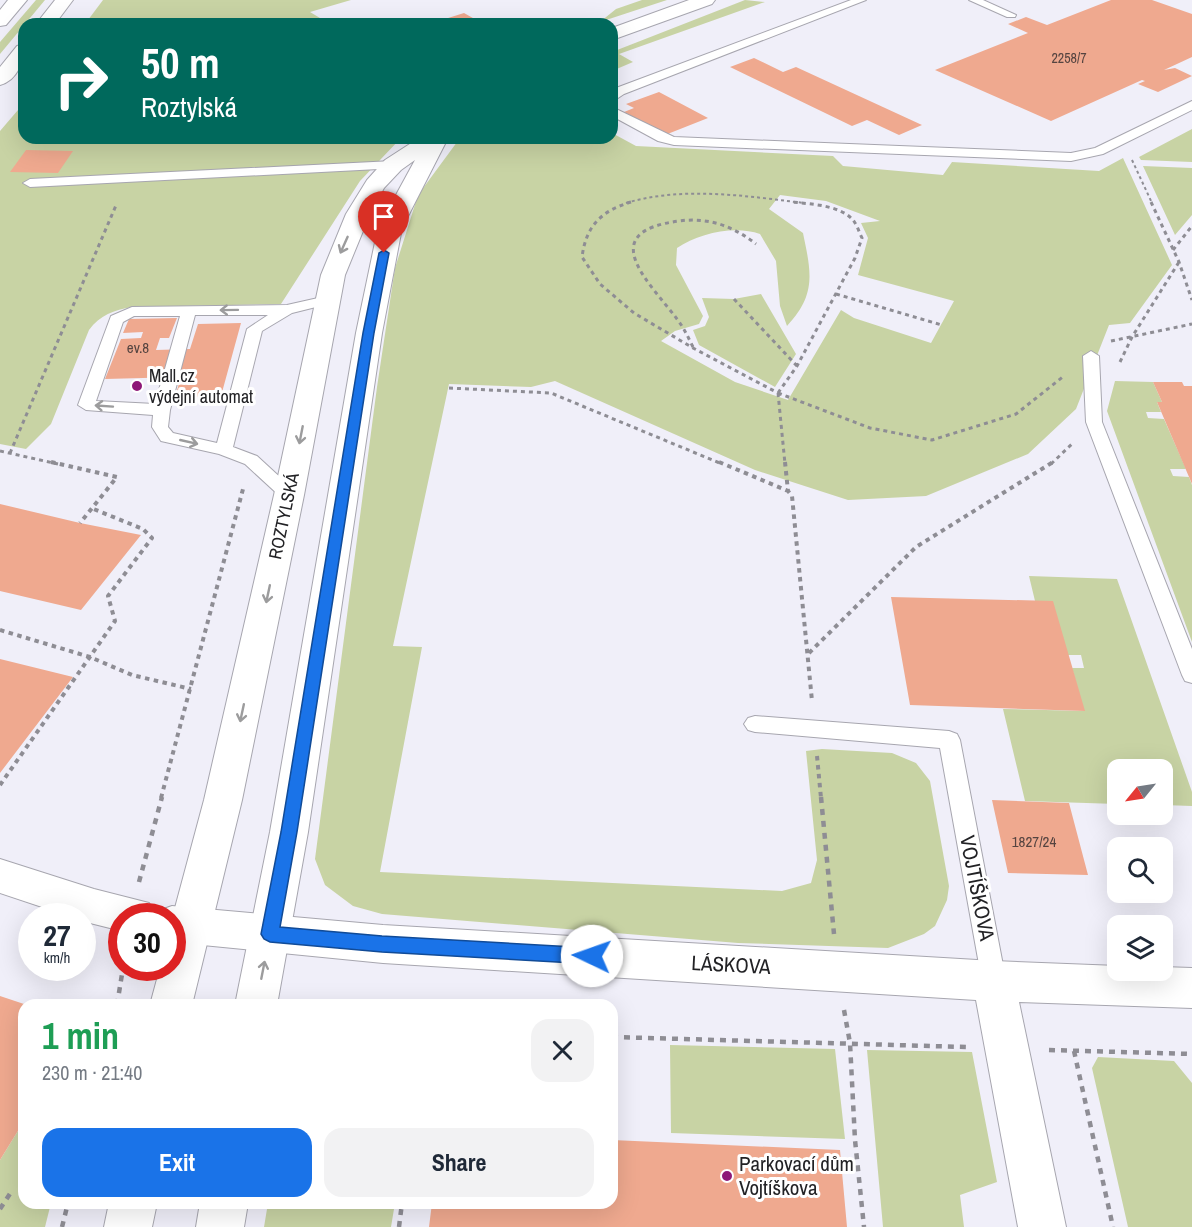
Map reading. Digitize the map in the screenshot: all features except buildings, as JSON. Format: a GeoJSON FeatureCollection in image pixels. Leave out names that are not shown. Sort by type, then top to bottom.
{"type":"FeatureCollection","features":[{"type":"Feature","properties":{"kind":"main road"},"geometry":{"type":"LineString","coordinates":[[0,21],[18,0]]}},
{"type":"Feature","properties":{"kind":"main road"},"geometry":{"type":"LineString","coordinates":[[50,18],[64,0]]}},
{"type":"Feature","properties":{"kind":"main road"},"geometry":{"type":"LineString","coordinates":[[618,32],[706,0]]}},
{"type":"Feature","properties":{"kind":"main road"},"geometry":{"type":"LineString","coordinates":[[0,79],[18,57]]}},
{"type":"Feature","properties":{"kind":"main road","name":"ROZTYLSKÁ"},"geometry":{"type":"LineString","coordinates":[[186,913],[223,800],[289,495],[327,300],[341,252],[358,214],[375,185],[393,165],[424,144]]}},
{"type":"Feature","properties":{"kind":"main road"},"geometry":{"type":"LineString","coordinates":[[257,999],[289,832],[369,333],[384,253],[390,228],[400,206],[434,144]]}},
{"type":"Feature","properties":{"kind":"main road"},"geometry":{"type":"LineString","coordinates":[[0,876],[108,910]]}},
{"type":"Feature","properties":{"kind":"main road"},"geometry":{"type":"LineString","coordinates":[[186,925],[270,934]]}},
{"type":"Feature","properties":{"kind":"main road","name":"LÁSKOVA"},"geometry":{"type":"LineString","coordinates":[[270,934],[382,944],[994,981],[1192,988]]}},
{"type":"Feature","properties":{"kind":"main road","name":"ROZTYLSKÁ"},"geometry":{"type":"LineString","coordinates":[[172,999],[174,981]]}},
{"type":"Feature","properties":{"kind":"main road","name":"VOJTÍŠKOVA"},"geometry":{"type":"LineString","coordinates":[[994,981],[1042,1227]]}},
{"type":"Feature","properties":{"kind":"main road"},"geometry":{"type":"LineString","coordinates":[[128,1227],[132,1209]]}},
{"type":"Feature","properties":{"kind":"main road"},"geometry":{"type":"LineString","coordinates":[[220,1227],[223,1209]]}},
{"type":"Feature","properties":{"kind":"lane"},"geometry":{"type":"LineString","coordinates":[[618,93],[861,0]]}},
{"type":"Feature","properties":{"kind":"lane"},"geometry":{"type":"LineString","coordinates":[[974,0],[1011,15]]}},
{"type":"Feature","properties":{"kind":"lane"},"geometry":{"type":"LineString","coordinates":[[618,114],[662,138],[674,141],[1071,157],[1099,151],[1192,105]]}},
{"type":"Feature","properties":{"kind":"lane"},"geometry":{"type":"LineString","coordinates":[[30,183],[393,165]]}},
{"type":"Feature","properties":{"kind":"lane"},"geometry":{"type":"LineString","coordinates":[[162,410],[86,405],[116,319],[132,312],[287,310],[327,300]]}},
{"type":"Feature","properties":{"kind":"lane"},"geometry":{"type":"LineString","coordinates":[[224,450],[255,329],[287,310]]}},
{"type":"Feature","properties":{"kind":"lane"},"geometry":{"type":"LineString","coordinates":[[189,311],[162,410],[160,427],[167,437],[224,450],[251,460],[289,495]]}},
{"type":"Feature","properties":{"kind":"lane"},"geometry":{"type":"LineString","coordinates":[[1091,356],[1094,422],[1192,675]]}},
{"type":"Feature","properties":{"kind":"lane","name":"VOJTÍŠKOVA"},"geometry":{"type":"LineString","coordinates":[[755,724],[814,731],[949,740],[994,981]]}},
{"type":"Feature","properties":{"kind":"path"},"geometry":{"type":"LineString","coordinates":[[1130,155],[1179,262],[1192,300]]}},
{"type":"Feature","properties":{"kind":"path"},"geometry":{"type":"LineString","coordinates":[[10,453],[115,205],[160,178]]}},
{"type":"Feature","properties":{"kind":"path"},"geometry":{"type":"LineString","coordinates":[[788,491],[778,393],[797,366],[855,258],[862,238],[853,219],[827,207],[712,194],[646,199],[600,216],[585,234],[582,257],[600,284],[634,313],[693,348],[778,393],[870,428],[932,440],[1016,414],[1106,342],[1192,324]]}},
{"type":"Feature","properties":{"kind":"path"},"geometry":{"type":"LineString","coordinates":[[693,348],[683,327],[638,271],[632,252],[638,236],[660,223],[681,219],[703,220],[744,233],[756,244]]}},
{"type":"Feature","properties":{"kind":"path"},"geometry":{"type":"LineString","coordinates":[[1173,250],[1192,226]]}},
{"type":"Feature","properties":{"kind":"path"},"geometry":{"type":"LineString","coordinates":[[808,654],[916,547],[1050,465],[1094,422],[1132,337],[1179,262]]}},
{"type":"Feature","properties":{"kind":"path"},"geometry":{"type":"LineString","coordinates":[[836,294],[942,325]]}},
{"type":"Feature","properties":{"kind":"path"},"geometry":{"type":"LineString","coordinates":[[734,299],[797,366]]}},
{"type":"Feature","properties":{"kind":"path"},"geometry":{"type":"LineString","coordinates":[[449,388],[551,393],[788,491],[792,496],[837,971],[850,1044],[864,1227]]}},
{"type":"Feature","properties":{"kind":"path"},"geometry":{"type":"LineString","coordinates":[[0,451],[117,477],[80,523]]}},
{"type":"Feature","properties":{"kind":"path"},"geometry":{"type":"LineString","coordinates":[[136,903],[246,480]]}},
{"type":"Feature","properties":{"kind":"path"},"geometry":{"type":"LineString","coordinates":[[0,785],[115,621],[108,596],[152,538],[143,529],[91,508]]}},
{"type":"Feature","properties":{"kind":"path"},"geometry":{"type":"LineString","coordinates":[[0,630],[90,657],[132,675],[191,689]]}},
{"type":"Feature","properties":{"kind":"path"},"geometry":{"type":"LineString","coordinates":[[118,999],[121,981]]}},
{"type":"Feature","properties":{"kind":"path"},"geometry":{"type":"LineString","coordinates":[[618,1036],[1192,1054]]}},
{"type":"Feature","properties":{"kind":"path"},"geometry":{"type":"LineString","coordinates":[[1074,1051],[1113,1227]]}},
{"type":"Feature","properties":{"kind":"path"},"geometry":{"type":"LineString","coordinates":[[0,1209],[13,1188]]}},
{"type":"Feature","properties":{"kind":"path"},"geometry":{"type":"LineString","coordinates":[[62,1227],[66,1209]]}},
{"type":"Feature","properties":{"kind":"path"},"geometry":{"type":"LineString","coordinates":[[399,1227],[401,1209]]}},
{"type":"Feature","properties":{"kind":"green space"},"geometry":{"type":"Polygon","coordinates":[[[36,0],[45,0],[30,18],[21,18],[36,0]]]}},
{"type":"Feature","properties":{"kind":"green space"},"geometry":{"type":"Polygon","coordinates":[[[103,0],[351,0],[310,12],[320,18],[90,18],[103,0]]]}},
{"type":"Feature","properties":{"kind":"green space"},"geometry":{"type":"Polygon","coordinates":[[[642,0],[667,0],[612,18],[605,18],[616,9],[642,0]]]}},
{"type":"Feature","properties":{"kind":"green space"},"geometry":{"type":"Polygon","coordinates":[[[745,0],[765,2],[619,54],[633,62],[618,68],[618,50],[745,0]]]}},
{"type":"Feature","properties":{"kind":"green space"},"geometry":{"type":"Polygon","coordinates":[[[18,21],[18,32],[0,54],[0,42],[18,21]]]}},
{"type":"Feature","properties":{"kind":"green space"},"geometry":{"type":"Polygon","coordinates":[[[18,110],[18,144],[395,144],[360,181],[281,304],[132,307],[113,312],[98,320],[89,330],[51,424],[26,449],[0,444],[0,131],[18,110]]]}},
{"type":"Feature","properties":{"kind":"green space"},"geometry":{"type":"Polygon","coordinates":[[[1192,129],[1192,162],[1141,160],[1139,157],[1192,129]]]}},
{"type":"Feature","properties":{"kind":"green space"},"geometry":{"type":"Polygon","coordinates":[[[618,136],[636,146],[833,156],[843,166],[943,175],[952,162],[1099,171],[1123,158],[1172,265],[1130,323],[1109,325],[1076,409],[1028,454],[926,496],[848,500],[755,470],[555,381],[531,387],[449,384],[393,646],[422,647],[380,872],[782,891],[811,883],[817,860],[806,751],[822,749],[892,753],[916,763],[930,781],[949,886],[947,900],[935,926],[924,934],[888,948],[738,943],[382,914],[353,906],[325,885],[315,859],[377,387],[395,268],[418,195],[456,144],[618,144],[618,136]],[[780,195],[769,209],[803,233],[809,271],[807,293],[803,303],[787,326],[780,306],[776,261],[760,234],[740,230],[717,232],[686,243],[677,248],[676,265],[703,316],[699,324],[675,331],[661,341],[735,382],[788,400],[841,310],[854,318],[931,343],[954,301],[858,275],[868,238],[861,223],[880,221],[826,201],[780,195]]]}},
{"type":"Feature","properties":{"kind":"green space"},"geometry":{"type":"Polygon","coordinates":[[[1143,166],[1192,168],[1192,215],[1175,235],[1143,166]]]}},
{"type":"Feature","properties":{"kind":"green space"},"geometry":{"type":"Polygon","coordinates":[[[761,294],[796,354],[775,387],[699,345],[693,330],[705,326],[709,317],[702,298],[734,299],[761,294]]]}},
{"type":"Feature","properties":{"kind":"green space"},"geometry":{"type":"Polygon","coordinates":[[[1115,381],[1153,382],[1162,402],[1157,402],[1161,412],[1146,412],[1148,418],[1164,419],[1186,469],[1170,469],[1173,476],[1189,477],[1192,485],[1192,642],[1107,411],[1115,381]]]}},
{"type":"Feature","properties":{"kind":"green space"},"geometry":{"type":"Polygon","coordinates":[[[1029,576],[1117,579],[1192,792],[1192,806],[1173,805],[1173,759],[1107,759],[1107,804],[1025,801],[1003,709],[1084,711],[1072,668],[1084,668],[1081,655],[1068,655],[1035,601],[1029,576]]]}},
{"type":"Feature","properties":{"kind":"green space"},"geometry":{"type":"Polygon","coordinates":[[[670,1045],[835,1049],[845,1139],[671,1133],[670,1045]]]}},
{"type":"Feature","properties":{"kind":"green space"},"geometry":{"type":"Polygon","coordinates":[[[867,1050],[972,1052],[997,1182],[960,1195],[964,1227],[883,1227],[867,1050]]]}},
{"type":"Feature","properties":{"kind":"green space"},"geometry":{"type":"Polygon","coordinates":[[[1098,1057],[1174,1061],[1192,1083],[1192,1227],[1128,1227],[1092,1068],[1098,1057]]]}},
{"type":"Feature","properties":{"kind":"green space"},"geometry":{"type":"Polygon","coordinates":[[[18,1131],[18,1209],[50,1209],[45,1227],[0,1227],[0,1160],[18,1131]]]}},
{"type":"Feature","properties":{"kind":"green space"},"geometry":{"type":"Polygon","coordinates":[[[267,1209],[394,1209],[391,1227],[264,1227],[267,1209]]]}},
{"type":"Feature","properties":{"kind":"place","name":"Mall.cz výdejní automat"},"geometry":{"type":"Point","coordinates":[137,386]}},
{"type":"Feature","properties":{"kind":"place","name":"Parkovací dům Vojtíškova"},"geometry":{"type":"Point","coordinates":[727,1176]}},
{"type":"Feature","properties":{"kind":"route"},"geometry":{"type":"LineString","coordinates":[[384,253],[369,333],[289,832],[270,934],[382,944],[592,956]]}}]}
